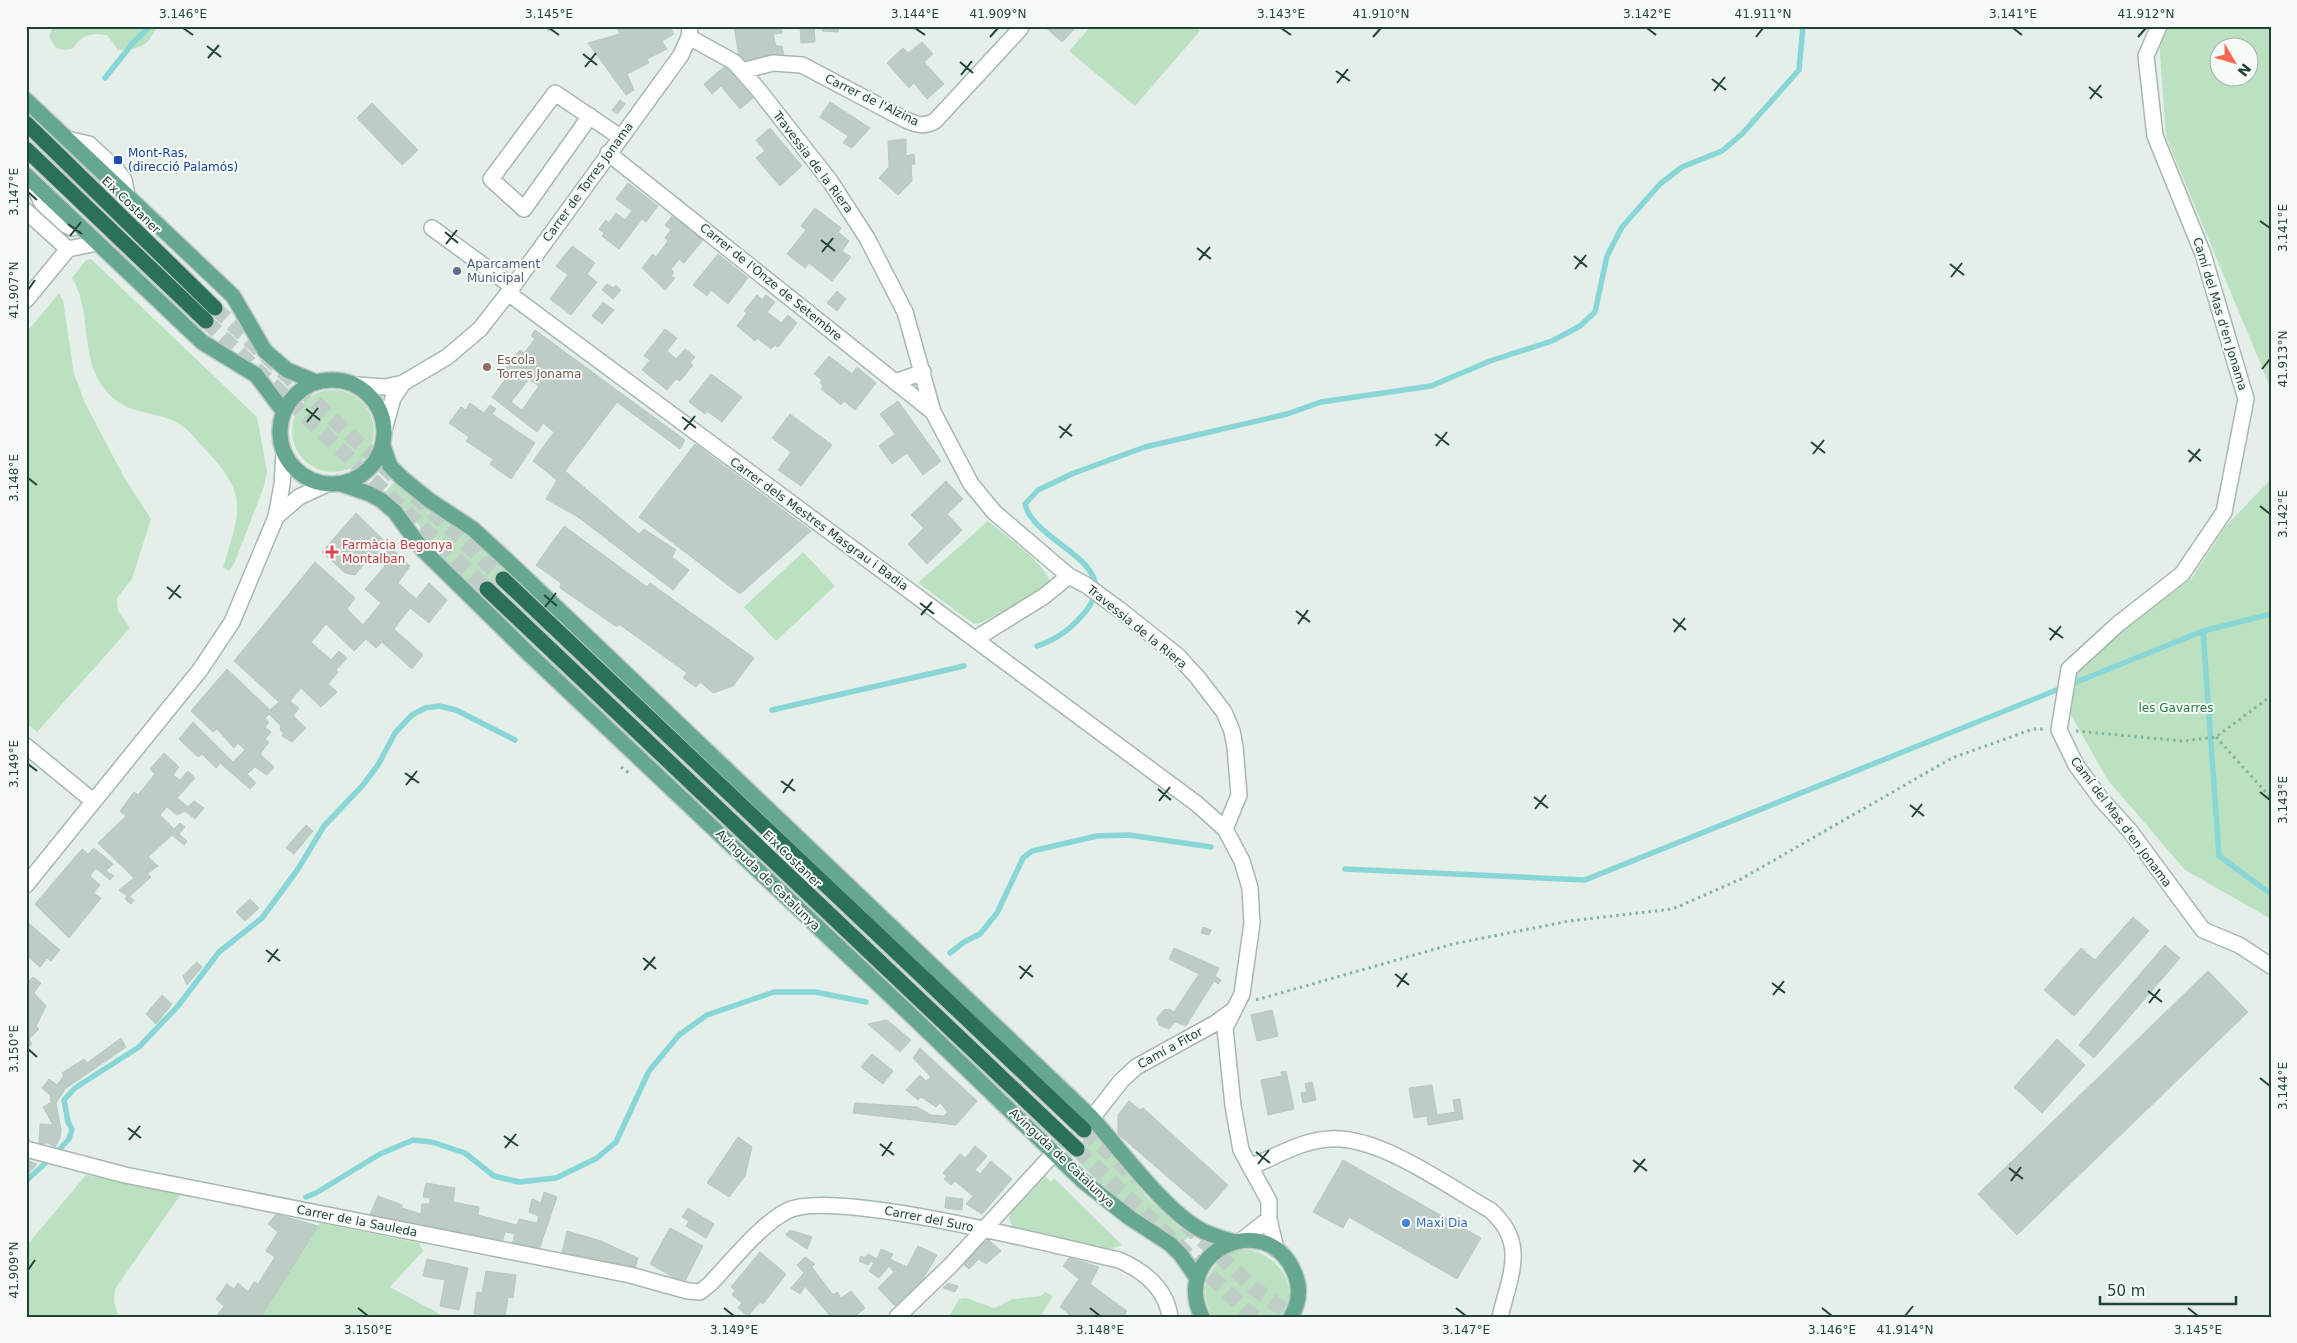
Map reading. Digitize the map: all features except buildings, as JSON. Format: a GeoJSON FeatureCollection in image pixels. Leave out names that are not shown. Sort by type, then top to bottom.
{"type":"FeatureCollection","features":[{"type":"Feature","properties":{"kind":"highway","name":"Eix Costaner"},"geometry":{"type":"LineString","coordinates":[[26,123],[215,308]]}},
{"type":"Feature","properties":{"kind":"highway"},"geometry":{"type":"LineString","coordinates":[[26,149],[206,320]]}},
{"type":"Feature","properties":{"kind":"highway","name":"Eix Costaner"},"geometry":{"type":"LineString","coordinates":[[503,579],[1088,1124]]}},
{"type":"Feature","properties":{"kind":"highway","name":"Eix Costaner"},"geometry":{"type":"LineString","coordinates":[[487,590],[1077,1149]]}},
{"type":"Feature","properties":{"kind":"main road"},"geometry":{"type":"LineString","coordinates":[[26,100],[233,296],[265,351],[287,370],[316,382]]}},
{"type":"Feature","properties":{"kind":"main road"},"geometry":{"type":"LineString","coordinates":[[28,177],[202,342],[256,375],[284,412]]}},
{"type":"Feature","properties":{"kind":"main road"},"geometry":{"type":"LineString","coordinates":[[383,446],[374,463],[367,471],[350,481],[334,484],[318,483],[301,474],[288,461],[280,439],[280,426],[284,412],[296,393],[316,382],[336,380],[356,385],[369,394],[378,407],[384,430],[383,446],[390,466],[402,478],[429,500],[473,529],[1176,1210],[1204,1232],[1238,1241],[1260,1242],[1276,1249],[1284,1256],[1296,1276],[1298,1298],[1304,1317]]}},
{"type":"Feature","properties":{"kind":"main road","name":"Avinguda de Catalunya"},"geometry":{"type":"LineString","coordinates":[[334,484],[370,494],[381,500],[395,512],[422,549],[446,574],[1112,1205],[1170,1244],[1181,1255],[1197,1278]]}},
{"type":"Feature","properties":{"kind":"main road"},"geometry":{"type":"LineString","coordinates":[[1202,1317],[1195,1294],[1197,1278],[1207,1259],[1214,1251],[1238,1241]]}},
{"type":"Feature","properties":{"kind":"main road"},"geometry":{"type":"LineString","coordinates":[[1292,1317],[1298,1298]]}},
{"type":"Feature","properties":{"kind":"street","name":"Carrer de l'Alzina"},"geometry":{"type":"LineString","coordinates":[[742,71],[773,63],[802,65],[906,120],[918,125],[927,126],[935,121],[1021,26]]}},
{"type":"Feature","properties":{"kind":"street","name":"Camí del Mas d'en Jonama"},"geometry":{"type":"LineString","coordinates":[[2159,26],[2146,56],[2155,136],[2203,254],[2246,399],[2224,512],[2182,574],[2118,624],[2069,669],[2059,730],[2076,765],[2101,799],[2130,831],[2203,930],[2239,945],[2271,966]]}},
{"type":"Feature","properties":{"kind":"street","name":"Travessia de la Riera"},"geometry":{"type":"LineString","coordinates":[[689,31],[734,62],[742,71],[830,181],[867,238],[906,312],[933,412],[971,484],[994,512],[1069,576],[1104,598],[1178,656],[1224,712],[1234,739],[1239,796],[1225,829]]}},
{"type":"Feature","properties":{"kind":"street","name":"Carrer de Torres Jonama"},"geometry":{"type":"LineString","coordinates":[[356,385],[385,387],[403,384],[447,357],[480,329],[681,55],[689,31]]}},
{"type":"Feature","properties":{"kind":"street"},"geometry":{"type":"LineString","coordinates":[[590,116],[524,209],[491,179],[555,92],[620,136]]}},
{"type":"Feature","properties":{"kind":"street","name":"Carrer de l'Onze de Setembre"},"geometry":{"type":"LineString","coordinates":[[608,152],[933,412]]}},
{"type":"Feature","properties":{"kind":"street"},"geometry":{"type":"LineString","coordinates":[[26,211],[68,250]]}},
{"type":"Feature","properties":{"kind":"street","name":"Carrer dels Mestres Masgrau i Badia"},"geometry":{"type":"LineString","coordinates":[[432,228],[510,290],[1196,804],[1225,829]]}},
{"type":"Feature","properties":{"kind":"street"},"geometry":{"type":"LineString","coordinates":[[26,300],[68,250],[97,243]]}},
{"type":"Feature","properties":{"kind":"street"},"geometry":{"type":"LineString","coordinates":[[895,382],[923,372]]}},
{"type":"Feature","properties":{"kind":"street","name":"Carrer de Torres Jonama"},"geometry":{"type":"LineString","coordinates":[[384,430],[393,398],[403,384]]}},
{"type":"Feature","properties":{"kind":"street"},"geometry":{"type":"LineString","coordinates":[[26,885],[200,670],[228,628],[242,602],[276,517],[282,485],[284,452]]}},
{"type":"Feature","properties":{"kind":"street"},"geometry":{"type":"LineString","coordinates":[[276,517],[299,497],[334,484]]}},
{"type":"Feature","properties":{"kind":"street"},"geometry":{"type":"LineString","coordinates":[[974,639],[1043,597],[1069,576]]}},
{"type":"Feature","properties":{"kind":"street"},"geometry":{"type":"LineString","coordinates":[[26,746],[93,801]]}},
{"type":"Feature","properties":{"kind":"street"},"geometry":{"type":"LineString","coordinates":[[1225,829],[1248,874],[1252,923],[1242,994],[1225,1028],[1232,1096],[1241,1150],[1269,1201],[1269,1218],[1276,1249]]}},
{"type":"Feature","properties":{"kind":"street","name":"Camí a Fitor"},"geometry":{"type":"LineString","coordinates":[[1088,1124],[1121,1081],[1136,1067],[1214,1024],[1235,1009]]}},
{"type":"Feature","properties":{"kind":"street"},"geometry":{"type":"LineString","coordinates":[[1250,1167],[1304,1144],[1328,1139],[1370,1144],[1390,1152],[1490,1210],[1500,1219],[1508,1231],[1514,1247],[1512,1266],[1500,1317]]}},
{"type":"Feature","properties":{"kind":"street","name":"Carrer de la Sauleda"},"geometry":{"type":"LineString","coordinates":[[26,1149],[125,1175],[630,1275],[688,1291]]}},
{"type":"Feature","properties":{"kind":"street"},"geometry":{"type":"LineString","coordinates":[[897,1317],[985,1230],[1055,1152]]}},
{"type":"Feature","properties":{"kind":"street","name":"Carrer del Suro"},"geometry":{"type":"LineString","coordinates":[[688,1291],[700,1292],[710,1284],[772,1220],[788,1210],[807,1205],[873,1209],[985,1230],[1119,1260],[1129,1264],[1146,1276],[1165,1296],[1170,1317]]}},
{"type":"Feature","properties":{"kind":"street"},"geometry":{"type":"LineString","coordinates":[[1238,1241],[1269,1218]]}},
{"type":"Feature","properties":{"kind":"path"},"geometry":{"type":"LineString","coordinates":[[1235,1009],[1250,1000],[1270,997],[1453,944],[1569,921],[1673,909],[1743,878],[1952,758],[2033,729],[2183,741],[2216,737],[2271,696]]}},
{"type":"Feature","properties":{"kind":"path"},"geometry":{"type":"LineString","coordinates":[[2216,737],[2271,798]]}},
{"type":"Feature","properties":{"kind":"green space"},"geometry":{"type":"Polygon","coordinates":[[[56,26],[161,26],[147,42],[135,48],[118,50],[107,35],[95,34],[83,37],[72,49],[64,50],[56,48],[49,37],[52,29],[56,26]]]}},
{"type":"Feature","properties":{"kind":"green space"},"geometry":{"type":"Polygon","coordinates":[[[1091,26],[1195,26],[1200,31],[1135,106],[1069,51],[1091,26]]]}},
{"type":"Feature","properties":{"kind":"green space"},"geometry":{"type":"Polygon","coordinates":[[[2158,26],[2271,26],[2271,389],[2166,137],[2158,26]]]}},
{"type":"Feature","properties":{"kind":"green space"},"geometry":{"type":"Polygon","coordinates":[[[91,259],[257,417],[267,471],[264,486],[235,562],[229,571],[223,567],[234,531],[237,503],[228,478],[193,435],[181,425],[172,420],[121,404],[107,392],[98,379],[89,350],[83,306],[72,278],[86,260],[91,259]]]}},
{"type":"Feature","properties":{"kind":"green space"},"geometry":{"type":"Polygon","coordinates":[[[59,293],[63,300],[74,374],[85,403],[124,477],[151,519],[132,579],[117,598],[118,611],[130,628],[37,732],[26,723],[26,333],[59,293]]]}},
{"type":"Feature","properties":{"kind":"green space"},"geometry":{"type":"Polygon","coordinates":[[[333,390],[349,393],[362,402],[371,415],[374,431],[371,447],[362,460],[349,469],[333,472],[317,469],[304,460],[295,447],[292,431],[295,415],[304,402],[317,393],[333,390]]]}},
{"type":"Feature","properties":{"kind":"green space","name":"les Gavarres"},"geometry":{"type":"Polygon","coordinates":[[[2271,479],[2271,919],[2185,870],[2107,779],[2063,701],[2075,677],[2109,638],[2191,579],[2226,526],[2271,479]]]}},
{"type":"Feature","properties":{"kind":"green space"},"geometry":{"type":"Polygon","coordinates":[[[394,482],[419,503],[459,528],[507,571],[484,596],[446,563],[410,514],[386,492],[394,482]]]}},
{"type":"Feature","properties":{"kind":"green space"},"geometry":{"type":"Polygon","coordinates":[[[988,521],[1042,568],[1050,583],[1043,589],[981,623],[974,624],[918,583],[988,521]]]}},
{"type":"Feature","properties":{"kind":"green space"},"geometry":{"type":"Polygon","coordinates":[[[803,552],[835,586],[776,641],[744,607],[803,552]]]}},
{"type":"Feature","properties":{"kind":"green space"},"geometry":{"type":"Polygon","coordinates":[[[1094,1129],[1147,1197],[1189,1236],[1181,1244],[1167,1232],[1117,1199],[1096,1181],[1071,1154],[1094,1129]]]}},
{"type":"Feature","properties":{"kind":"green space"},"geometry":{"type":"Polygon","coordinates":[[[1043,1174],[1051,1182],[1054,1178],[1122,1245],[1112,1249],[1021,1231],[1012,1226],[1009,1218],[1011,1212],[1043,1174]]]}},
{"type":"Feature","properties":{"kind":"green space"},"geometry":{"type":"Polygon","coordinates":[[[86,1175],[181,1194],[115,1289],[114,1302],[119,1317],[26,1317],[26,1243],[28,1244],[86,1175]]]}},
{"type":"Feature","properties":{"kind":"green space"},"geometry":{"type":"Polygon","coordinates":[[[320,1223],[419,1243],[423,1251],[390,1287],[445,1317],[261,1317],[320,1223]]]}},
{"type":"Feature","properties":{"kind":"green space"},"geometry":{"type":"Polygon","coordinates":[[[1238,1250],[1250,1250],[1261,1253],[1270,1259],[1285,1276],[1289,1296],[1287,1307],[1280,1317],[1212,1317],[1205,1295],[1205,1288],[1212,1269],[1230,1253],[1238,1250]]]}},
{"type":"Feature","properties":{"kind":"green space"},"geometry":{"type":"Polygon","coordinates":[[[1045,1292],[1053,1296],[1040,1317],[949,1317],[959,1299],[966,1298],[994,1308],[1013,1299],[1041,1296],[1045,1292]]]}},
{"type":"Feature","properties":{"kind":"waterway"},"geometry":{"type":"LineString","coordinates":[[105,78],[132,44],[150,26]]}},
{"type":"Feature","properties":{"kind":"waterway"},"geometry":{"type":"LineString","coordinates":[[1037,646],[1052,640],[1070,628],[1086,611],[1095,594],[1094,579],[1086,566],[1074,554],[1044,531],[1032,518],[1025,504],[1038,490],[1074,473],[1145,447],[1287,414],[1321,402],[1431,386],[1490,361],[1552,341],[1580,326],[1595,312],[1607,256],[1622,227],[1660,184],[1682,167],[1722,151],[1742,134],[1799,70],[1803,26]]}},
{"type":"Feature","properties":{"kind":"waterway"},"geometry":{"type":"LineString","coordinates":[[1345,869],[1585,880],[2203,631],[2271,614]]}},
{"type":"Feature","properties":{"kind":"waterway"},"geometry":{"type":"LineString","coordinates":[[2203,631],[2219,856],[2271,894]]}},
{"type":"Feature","properties":{"kind":"waterway"},"geometry":{"type":"LineString","coordinates":[[772,710],[964,666]]}},
{"type":"Feature","properties":{"kind":"waterway"},"geometry":{"type":"LineString","coordinates":[[26,1181],[69,1139],[72,1129],[68,1122],[64,1100],[75,1088],[139,1047],[178,1006],[219,952],[262,918],[298,869],[324,826],[363,785],[378,765],[395,733],[412,715],[425,708],[439,706],[456,710],[515,740]]}},
{"type":"Feature","properties":{"kind":"waterway"},"geometry":{"type":"LineString","coordinates":[[950,953],[964,942],[980,934],[997,913],[1023,858],[1032,851],[1097,836],[1129,835],[1211,847]]}},
{"type":"Feature","properties":{"kind":"waterway"},"geometry":{"type":"LineString","coordinates":[[306,1197],[316,1193],[380,1154],[413,1140],[432,1142],[465,1153],[494,1176],[519,1182],[556,1178],[597,1158],[616,1142],[649,1071],[679,1035],[707,1015],[774,992],[815,992],[866,1002]]}},
{"type":"Feature","properties":{"kind":"tunnel"},"geometry":{"type":"LineString","coordinates":[[215,308],[396,478]]}},
{"type":"Feature","properties":{"kind":"tunnel"},"geometry":{"type":"LineString","coordinates":[[206,321],[487,589]]}},
{"type":"Feature","properties":{"kind":"tunnel"},"geometry":{"type":"LineString","coordinates":[[415,496],[503,579]]}},
{"type":"Feature","properties":{"kind":"tunnel"},"geometry":{"type":"LineString","coordinates":[[1084,1130],[1137,1179]]}},
{"type":"Feature","properties":{"kind":"tunnel"},"geometry":{"type":"LineString","coordinates":[[1077,1149],[1255,1317]]}},
{"type":"Feature","properties":{"kind":"tunnel"},"geometry":{"type":"LineString","coordinates":[[1185,1224],[1255,1289],[1294,1317]]}},
{"type":"Feature","properties":{"kind":"place","name":"Mont-Ras, (direcció Palamós)"},"geometry":{"type":"Point","coordinates":[118,160]}},
{"type":"Feature","properties":{"kind":"place","name":"Aparcament Municipal"},"geometry":{"type":"Point","coordinates":[457,271]}},
{"type":"Feature","properties":{"kind":"place","name":"Escola Torres Jonama"},"geometry":{"type":"Point","coordinates":[487,367]}},
{"type":"Feature","properties":{"kind":"place","name":"Farmàcia Begonya Montalban"},"geometry":{"type":"Point","coordinates":[332,552]}},
{"type":"Feature","properties":{"kind":"place","name":"Maxi Dia"},"geometry":{"type":"Point","coordinates":[1406,1223]}}]}
